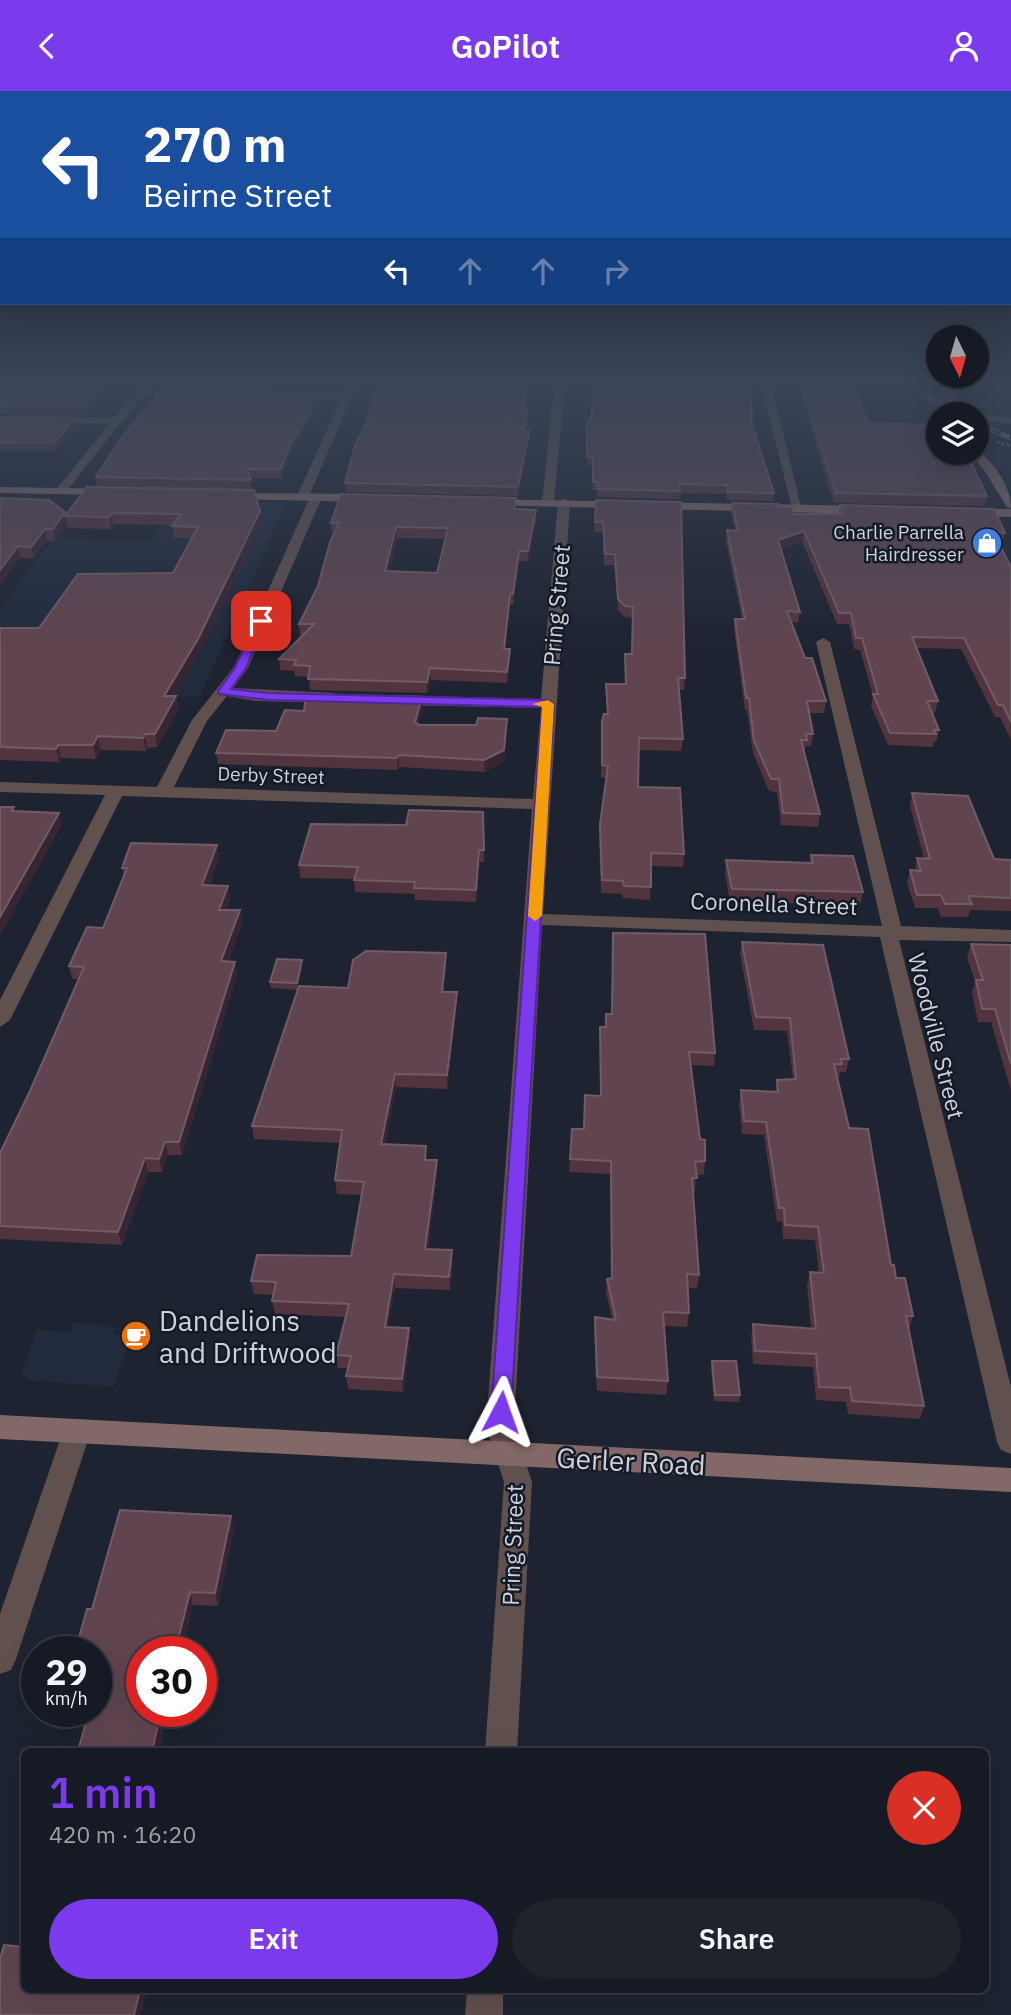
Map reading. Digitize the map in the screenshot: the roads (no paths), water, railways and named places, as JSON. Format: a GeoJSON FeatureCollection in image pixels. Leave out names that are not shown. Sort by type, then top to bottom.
{"type":"FeatureCollection","features":[{"type":"Feature","properties":{"kind":"street"},"geometry":{"type":"LineString","coordinates":[[61,491],[78,470]]}},
{"type":"Feature","properties":{"kind":"street"},"geometry":{"type":"LineString","coordinates":[[163,792],[200,720],[241,668],[319,470]]}},
{"type":"Feature","properties":{"kind":"street","name":"Pring Street"},"geometry":{"type":"LineString","coordinates":[[501,1748],[518,1482],[500,1427],[548,704],[557,470]]}},
{"type":"Feature","properties":{"kind":"street"},"geometry":{"type":"LineString","coordinates":[[789,470],[799,508]]}},
{"type":"Feature","properties":{"kind":"street"},"geometry":{"type":"LineString","coordinates":[[990,470],[1011,505]]}},
{"type":"Feature","properties":{"kind":"street"},"geometry":{"type":"LineString","coordinates":[[0,490],[125,492]]}},
{"type":"Feature","properties":{"kind":"street"},"geometry":{"type":"LineString","coordinates":[[215,495],[384,498]]}},
{"type":"Feature","properties":{"kind":"street"},"geometry":{"type":"LineString","coordinates":[[480,501],[881,510]]}},
{"type":"Feature","properties":{"kind":"street"},"geometry":{"type":"LineString","coordinates":[[951,512],[1011,513]]}},
{"type":"Feature","properties":{"kind":"street","name":"Woodville Street"},"geometry":{"type":"LineString","coordinates":[[823,642],[892,925],[889,940],[1011,1442]]}},
{"type":"Feature","properties":{"kind":"street"},"geometry":{"type":"LineString","coordinates":[[223,691],[269,697],[353,699]]}},
{"type":"Feature","properties":{"kind":"street"},"geometry":{"type":"LineString","coordinates":[[381,700],[548,704]]}},
{"type":"Feature","properties":{"kind":"street","name":"Derby Street"},"geometry":{"type":"LineString","coordinates":[[0,787],[541,804]]}},
{"type":"Feature","properties":{"kind":"street"},"geometry":{"type":"LineString","coordinates":[[0,1020],[116,790]]}},
{"type":"Feature","properties":{"kind":"street","name":"Coronella Street"},"geometry":{"type":"LineString","coordinates":[[535,919],[1011,936]]}},
{"type":"Feature","properties":{"kind":"street","name":"Gerler Road"},"geometry":{"type":"LineString","coordinates":[[0,1427],[1011,1481]]}},
{"type":"Feature","properties":{"kind":"street"},"geometry":{"type":"LineString","coordinates":[[0,1659],[77,1431]]}},
{"type":"Feature","properties":{"kind":"street"},"geometry":{"type":"LineString","coordinates":[[484,2015],[485,1993]]}},
{"type":"Feature","properties":{"kind":"place","name":"Charlie Parrella Hairdresser"},"geometry":{"type":"Point","coordinates":[987,543]}},
{"type":"Feature","properties":{"kind":"place","name":"Dandelions and Driftwood"},"geometry":{"type":"Point","coordinates":[136,1336]}}]}
